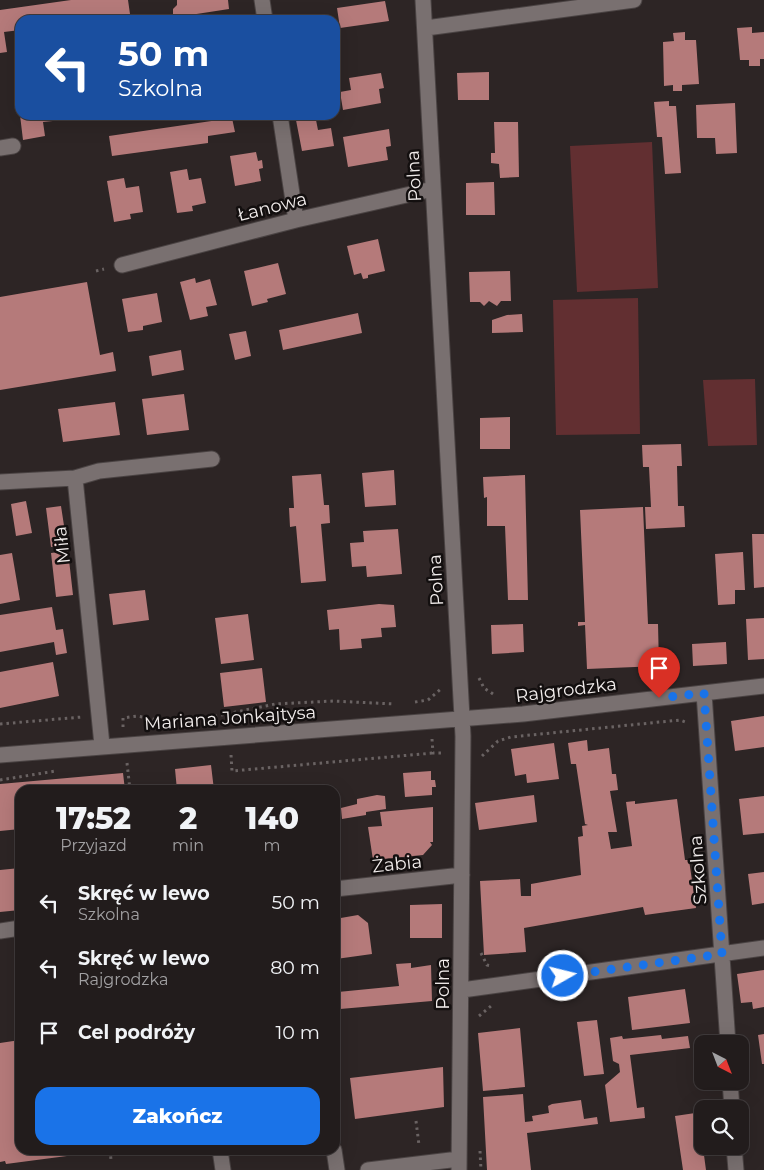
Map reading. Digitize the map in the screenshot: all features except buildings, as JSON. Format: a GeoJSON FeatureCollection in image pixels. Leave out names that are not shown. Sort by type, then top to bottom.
{"type":"FeatureCollection","features":[{"type":"Feature","properties":{"kind":"street"},"geometry":{"type":"LineString","coordinates":[[262,0],[264,15]]}},
{"type":"Feature","properties":{"kind":"street","name":"Polna"},"geometry":{"type":"LineString","coordinates":[[423,0],[462,720],[462,990],[459,1164]]}},
{"type":"Feature","properties":{"kind":"street"},"geometry":{"type":"LineString","coordinates":[[426,28],[606,2],[634,0]]}},
{"type":"Feature","properties":{"kind":"street"},"geometry":{"type":"LineString","coordinates":[[281,120],[296,220]]}},
{"type":"Feature","properties":{"kind":"street","name":"Łanowa"},"geometry":{"type":"LineString","coordinates":[[122,265],[296,220],[433,189]]}},
{"type":"Feature","properties":{"kind":"street"},"geometry":{"type":"LineString","coordinates":[[0,482],[75,478],[99,472],[145,465],[212,459]]}},
{"type":"Feature","properties":{"kind":"street","name":"Miła"},"geometry":{"type":"LineString","coordinates":[[75,478],[102,745]]}},
{"type":"Feature","properties":{"kind":"street","name":"Rajgrodzka"},"geometry":{"type":"LineString","coordinates":[[462,720],[764,686]]}},
{"type":"Feature","properties":{"kind":"street","name":"Szkolna"},"geometry":{"type":"LineString","coordinates":[[704,693],[727,1035]]}},
{"type":"Feature","properties":{"kind":"street","name":"Mariana Jonkajtysa"},"geometry":{"type":"LineString","coordinates":[[0,755],[102,745],[462,720]]}},
{"type":"Feature","properties":{"kind":"street","name":"Żabia"},"geometry":{"type":"LineString","coordinates":[[340,888],[462,875]]}},
{"type":"Feature","properties":{"kind":"street"},"geometry":{"type":"LineString","coordinates":[[0,931],[15,929]]}},
{"type":"Feature","properties":{"kind":"street"},"geometry":{"type":"LineString","coordinates":[[462,990],[764,948]]}},
{"type":"Feature","properties":{"kind":"street"},"geometry":{"type":"LineString","coordinates":[[221,1155],[223,1170]]}},
{"type":"Feature","properties":{"kind":"street"},"geometry":{"type":"LineString","coordinates":[[335,1155],[337,1170]]}},
{"type":"Feature","properties":{"kind":"street"},"geometry":{"type":"LineString","coordinates":[[735,1155],[736,1170]]}},
{"type":"Feature","properties":{"kind":"street"},"geometry":{"type":"LineString","coordinates":[[368,1170],[459,1164]]}},
{"type":"Feature","properties":{"kind":"path"},"geometry":{"type":"LineString","coordinates":[[412,702],[428,700]]}},
{"type":"Feature","properties":{"kind":"path"},"geometry":{"type":"LineString","coordinates":[[198,720],[276,704],[333,701],[404,703]]}},
{"type":"Feature","properties":{"kind":"path"},"geometry":{"type":"LineString","coordinates":[[0,724],[99,716],[123,718],[137,716],[157,722],[165,721]]}},
{"type":"Feature","properties":{"kind":"path"},"geometry":{"type":"LineString","coordinates":[[123,718],[129,785]]}},
{"type":"Feature","properties":{"kind":"path"},"geometry":{"type":"LineString","coordinates":[[481,759],[498,741],[511,738],[680,720],[686,722],[691,728],[706,726]]}},
{"type":"Feature","properties":{"kind":"path"},"geometry":{"type":"LineString","coordinates":[[222,755],[230,754],[232,771],[434,753]]}},
{"type":"Feature","properties":{"kind":"path"},"geometry":{"type":"LineString","coordinates":[[118,763],[136,762]]}},
{"type":"Feature","properties":{"kind":"path"},"geometry":{"type":"LineString","coordinates":[[0,780],[63,770]]}},
{"type":"Feature","properties":{"kind":"path"},"geometry":{"type":"LineString","coordinates":[[478,948],[487,965],[503,966],[506,984]]}},
{"type":"Feature","properties":{"kind":"path"},"geometry":{"type":"LineString","coordinates":[[416,1121],[419,1146]]}},
{"type":"Feature","properties":{"kind":"path"},"geometry":{"type":"LineString","coordinates":[[110,1155],[111,1160]]}},
{"type":"Feature","properties":{"kind":"shaded area"},"geometry":{"type":"Polygon","coordinates":[[[652,142],[658,288],[577,292],[570,146],[652,142]]]}},
{"type":"Feature","properties":{"kind":"shaded area"},"geometry":{"type":"Polygon","coordinates":[[[638,298],[640,434],[556,435],[553,300],[638,298]]]}},
{"type":"Feature","properties":{"kind":"shaded area"},"geometry":{"type":"Polygon","coordinates":[[[755,379],[757,445],[708,446],[703,380],[755,379]]]}},
{"type":"Feature","properties":{"kind":"route"},"geometry":{"type":"LineString","coordinates":[[563,976],[722,954],[704,693],[659,698]]}}]}
